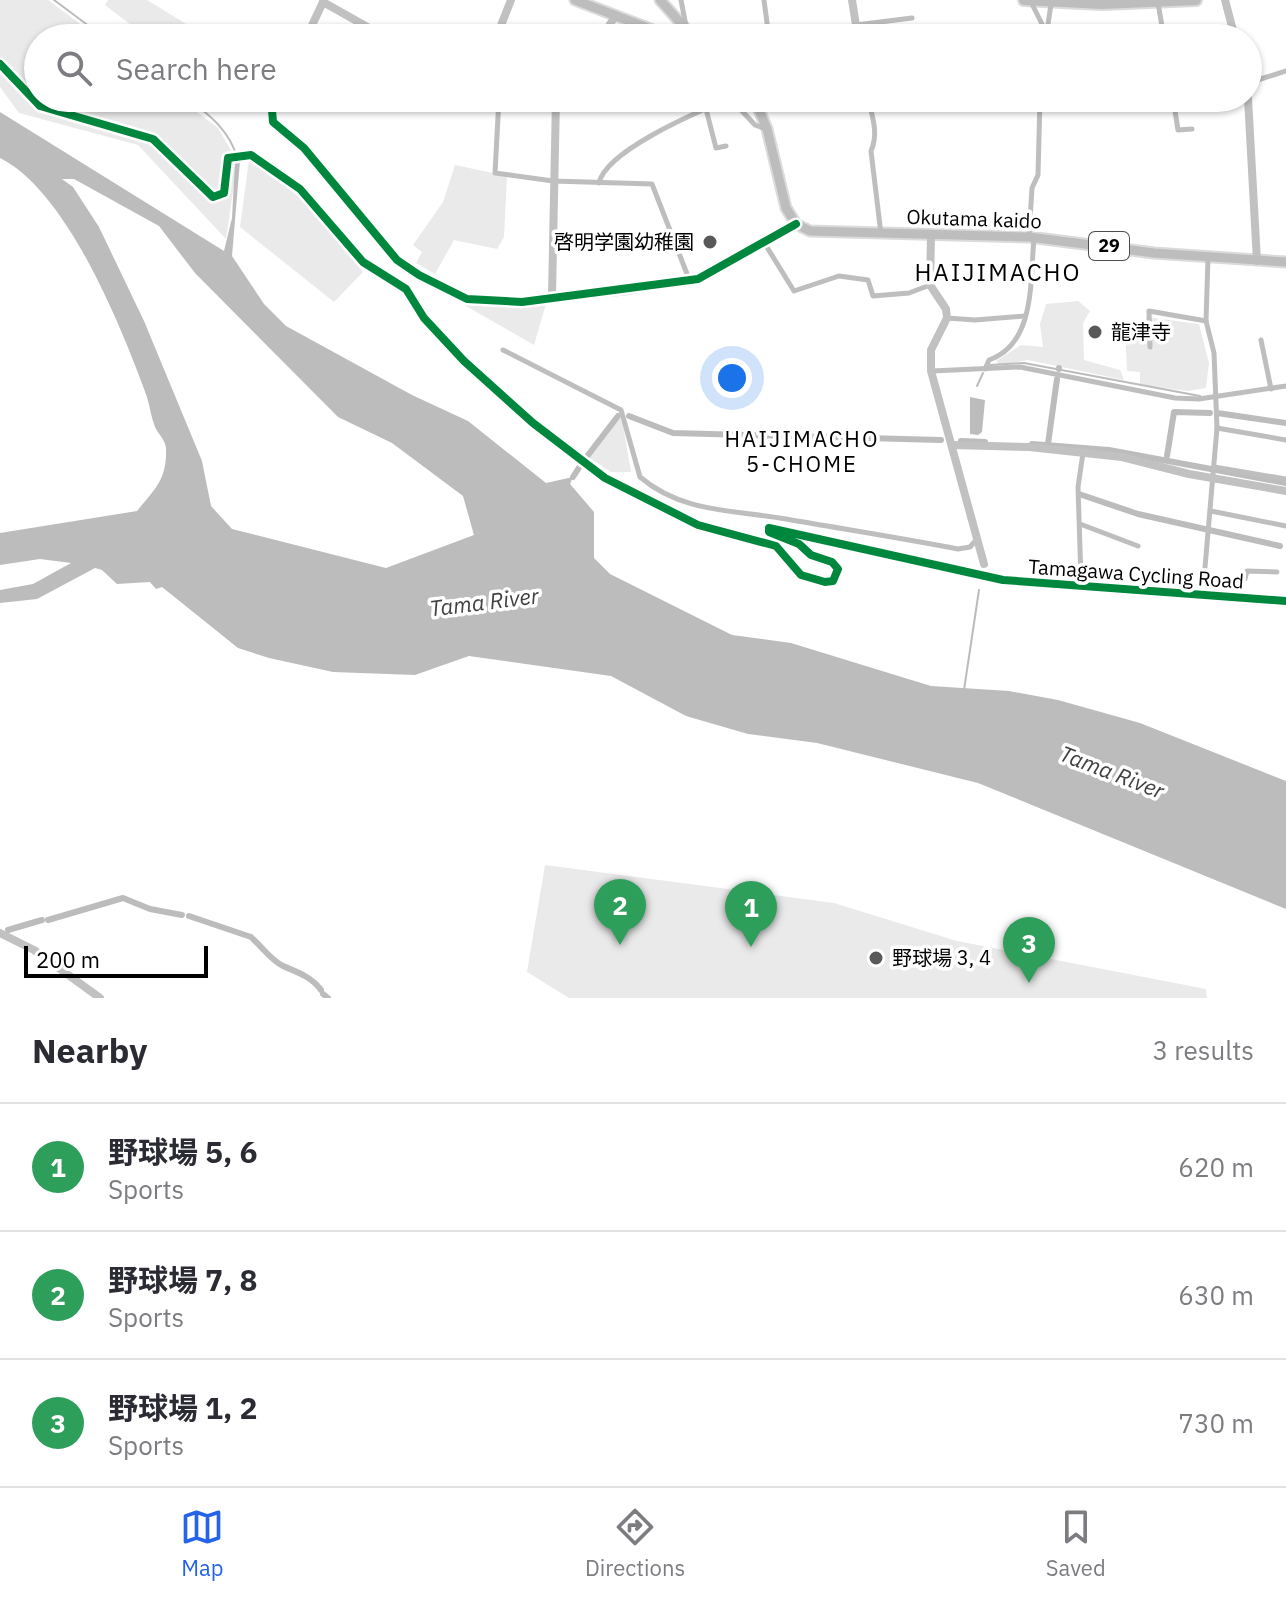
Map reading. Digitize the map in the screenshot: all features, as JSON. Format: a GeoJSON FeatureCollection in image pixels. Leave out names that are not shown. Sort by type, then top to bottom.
{"type":"FeatureCollection","features":[{"type":"Feature","properties":{"kind":"highway"},"geometry":{"type":"LineString","coordinates":[[1028,1],[1051,4],[1196,0]]}},
{"type":"Feature","properties":{"kind":"main road"},"geometry":{"type":"LineString","coordinates":[[575,0],[636,24]]}},
{"type":"Feature","properties":{"kind":"main road"},"geometry":{"type":"LineString","coordinates":[[660,0],[681,24]]}},
{"type":"Feature","properties":{"kind":"main road"},"geometry":{"type":"LineString","coordinates":[[760,112],[767,129],[786,208],[796,224]]}},
{"type":"Feature","properties":{"kind":"main road","name":"Okutama kaido"},"geometry":{"type":"LineString","coordinates":[[796,224],[810,231],[1032,237],[1208,258],[1286,262]]}},
{"type":"Feature","properties":{"kind":"street"},"geometry":{"type":"LineString","coordinates":[[502,24],[511,0]]}},
{"type":"Feature","properties":{"kind":"street"},"geometry":{"type":"LineString","coordinates":[[681,0],[684,24]]}},
{"type":"Feature","properties":{"kind":"street"},"geometry":{"type":"LineString","coordinates":[[764,0],[767,24]]}},
{"type":"Feature","properties":{"kind":"street"},"geometry":{"type":"LineString","coordinates":[[852,0],[856,24]]}},
{"type":"Feature","properties":{"kind":"street"},"geometry":{"type":"LineString","coordinates":[[1225,0],[1231,24]]}},
{"type":"Feature","properties":{"kind":"street"},"geometry":{"type":"LineString","coordinates":[[313,24],[324,1],[361,24]]}},
{"type":"Feature","properties":{"kind":"street"},"geometry":{"type":"LineString","coordinates":[[1028,1],[1041,24]]}},
{"type":"Feature","properties":{"kind":"street"},"geometry":{"type":"LineString","coordinates":[[1158,3],[1162,24]]}},
{"type":"Feature","properties":{"kind":"street"},"geometry":{"type":"LineString","coordinates":[[1048,24],[1051,4]]}},
{"type":"Feature","properties":{"kind":"street"},"geometry":{"type":"LineString","coordinates":[[610,24],[615,16]]}},
{"type":"Feature","properties":{"kind":"street"},"geometry":{"type":"LineString","coordinates":[[864,24],[912,18]]}},
{"type":"Feature","properties":{"kind":"street"},"geometry":{"type":"LineString","coordinates":[[1262,79],[1286,71]]}},
{"type":"Feature","properties":{"kind":"street"},"geometry":{"type":"LineString","coordinates":[[272,112],[273,122],[304,148],[384,247],[408,268],[467,299],[515,302],[628,291],[709,276],[796,224]]}},
{"type":"Feature","properties":{"kind":"street"},"geometry":{"type":"LineString","coordinates":[[498,112],[495,173],[553,181],[652,184],[689,279]]}},
{"type":"Feature","properties":{"kind":"street"},"geometry":{"type":"LineString","coordinates":[[552,297],[555,112]]}},
{"type":"Feature","properties":{"kind":"street"},"geometry":{"type":"LineString","coordinates":[[599,183],[600,177],[612,166],[658,129],[699,112]]}},
{"type":"Feature","properties":{"kind":"street"},"geometry":{"type":"LineString","coordinates":[[707,112],[716,148],[726,146]]}},
{"type":"Feature","properties":{"kind":"street"},"geometry":{"type":"LineString","coordinates":[[743,112],[755,125],[767,129]]}},
{"type":"Feature","properties":{"kind":"street"},"geometry":{"type":"LineString","coordinates":[[872,112],[875,125],[871,158],[881,235]]}},
{"type":"Feature","properties":{"kind":"street"},"geometry":{"type":"LineString","coordinates":[[985,369],[989,360],[1010,348],[1026,316],[1032,188],[1038,175],[1040,112]]}},
{"type":"Feature","properties":{"kind":"street"},"geometry":{"type":"LineString","coordinates":[[1175,112],[1178,130],[1192,129]]}},
{"type":"Feature","properties":{"kind":"street"},"geometry":{"type":"LineString","coordinates":[[1249,112],[1257,261]]}},
{"type":"Feature","properties":{"kind":"street"},"geometry":{"type":"LineString","coordinates":[[931,236],[930,285],[941,301],[947,318],[931,350],[931,371],[984,564]]}},
{"type":"Feature","properties":{"kind":"street"},"geometry":{"type":"LineString","coordinates":[[765,244],[794,291],[839,276],[868,280],[873,296],[909,293],[930,285]]}},
{"type":"Feature","properties":{"kind":"street"},"geometry":{"type":"LineString","coordinates":[[1208,258],[1206,321],[1216,394],[1217,428],[1204,579],[1245,579],[1247,571],[1277,572]]}},
{"type":"Feature","properties":{"kind":"street"},"geometry":{"type":"LineString","coordinates":[[1150,347],[1149,311],[1206,321]]}},
{"type":"Feature","properties":{"kind":"street"},"geometry":{"type":"LineString","coordinates":[[947,318],[975,320],[1026,316]]}},
{"type":"Feature","properties":{"kind":"street"},"geometry":{"type":"LineString","coordinates":[[1261,340],[1271,389]]}},
{"type":"Feature","properties":{"kind":"street"},"geometry":{"type":"LineString","coordinates":[[503,350],[621,410],[640,477],[681,502],[706,509],[757,514],[958,549],[970,547],[977,539]]}},
{"type":"Feature","properties":{"kind":"street"},"geometry":{"type":"LineString","coordinates":[[931,371],[1020,367],[1163,396],[1286,386]]}},
{"type":"Feature","properties":{"kind":"street"},"geometry":{"type":"LineString","coordinates":[[1217,428],[1286,440]]}},
{"type":"Feature","properties":{"kind":"street"},"geometry":{"type":"LineString","coordinates":[[952,445],[1122,457],[1213,473],[1286,491]]}},
{"type":"Feature","properties":{"kind":"street"},"geometry":{"type":"LineString","coordinates":[[1081,579],[1078,487],[1083,453]]}},
{"type":"Feature","properties":{"kind":"street"},"geometry":{"type":"LineString","coordinates":[[1213,473],[1286,479]]}},
{"type":"Feature","properties":{"kind":"street"},"geometry":{"type":"LineString","coordinates":[[1211,511],[1286,526]]}},
{"type":"Feature","properties":{"kind":"street"},"geometry":{"type":"LineString","coordinates":[[1080,524],[1138,546]]}},
{"type":"Feature","properties":{"kind":"street"},"geometry":{"type":"LineString","coordinates":[[0,933],[34,950],[100,998]]}},
{"type":"Feature","properties":{"kind":"shaded area"},"geometry":{"type":"Polygon","coordinates":[[[0,0],[48,0],[80,24],[24,24],[24,112],[197,112],[218,128],[233,154],[235,177],[226,239],[138,145],[19,113],[0,87],[0,0]]]}},
{"type":"Feature","properties":{"kind":"shaded area"},"geometry":{"type":"Polygon","coordinates":[[[108,0],[147,0],[186,24],[130,24],[105,5],[108,0]]]}},
{"type":"Feature","properties":{"kind":"shaded area"},"geometry":{"type":"Polygon","coordinates":[[[249,160],[301,198],[363,272],[334,302],[240,227],[249,160]]]}},
{"type":"Feature","properties":{"kind":"shaded area"},"geometry":{"type":"Polygon","coordinates":[[[455,165],[507,176],[504,237],[497,249],[454,240],[435,274],[416,263],[422,252],[413,245],[443,202],[455,165]]]}},
{"type":"Feature","properties":{"kind":"shaded area"},"geometry":{"type":"Polygon","coordinates":[[[1078,301],[1090,311],[1083,323],[1084,360],[1120,370],[1124,380],[1028,360],[1000,365],[996,361],[1021,345],[1043,347],[1040,324],[1046,304],[1078,301]]]}},
{"type":"Feature","properties":{"kind":"shaded area"},"geometry":{"type":"Polygon","coordinates":[[[459,302],[506,307],[546,304],[534,345],[459,302]]]}},
{"type":"Feature","properties":{"kind":"shaded area"},"geometry":{"type":"Polygon","coordinates":[[[1146,317],[1199,324],[1209,363],[1206,388],[1188,391],[1140,385],[1140,372],[1127,371],[1125,328],[1146,324],[1146,317]]]}},
{"type":"Feature","properties":{"kind":"shaded area"},"geometry":{"type":"Polygon","coordinates":[[[620,418],[631,472],[611,472],[588,457],[620,418]]]}},
{"type":"Feature","properties":{"kind":"shaded area"},"geometry":{"type":"Polygon","coordinates":[[[545,865],[834,903],[957,941],[1206,989],[1207,998],[569,998],[527,972],[545,865]]]}},
{"type":"Feature","properties":{"kind":"water","name":"Tama River"},"geometry":{"type":"Polygon","coordinates":[[[0,112],[224,251],[232,218],[235,161],[240,161],[232,256],[264,304],[286,326],[412,395],[468,421],[546,483],[573,477],[570,484],[594,512],[594,558],[610,574],[732,635],[791,643],[931,686],[1009,691],[1058,700],[1140,723],[1286,781],[1286,909],[978,783],[817,743],[748,734],[686,716],[611,676],[469,656],[415,675],[333,672],[238,648],[162,587],[156,589],[150,582],[117,584],[102,570],[95,568],[37,599],[0,603],[0,590],[33,584],[71,563],[40,559],[0,565],[0,533],[137,511],[162,475],[166,448],[155,427],[123,335],[89,264],[48,200],[25,175],[0,158],[0,112]],[[62,179],[73,187],[99,227],[144,321],[202,461],[211,506],[232,529],[386,568],[474,535],[463,496],[392,443],[338,417],[195,273],[159,226],[74,179],[62,179]]]}},
{"type":"Feature","properties":{"kind":"water"},"geometry":{"type":"Polygon","coordinates":[[[970,397],[985,400],[982,432],[978,435],[970,434],[970,397]]]}},
{"type":"Feature","properties":{"kind":"waterway"},"geometry":{"type":"LineString","coordinates":[[54,0],[86,24]]}},
{"type":"Feature","properties":{"kind":"waterway"},"geometry":{"type":"LineString","coordinates":[[205,112],[230,141],[238,160]]}},
{"type":"Feature","properties":{"kind":"waterway"},"geometry":{"type":"LineString","coordinates":[[990,365],[1024,363],[1200,396]]}},
{"type":"Feature","properties":{"kind":"waterway"},"geometry":{"type":"LineString","coordinates":[[977,386],[983,373]]}},
{"type":"Feature","properties":{"kind":"waterway"},"geometry":{"type":"LineString","coordinates":[[1048,444],[1057,379]]}},
{"type":"Feature","properties":{"kind":"waterway"},"geometry":{"type":"LineString","coordinates":[[1167,456],[1174,412],[1210,413]]}},
{"type":"Feature","properties":{"kind":"waterway"},"geometry":{"type":"LineString","coordinates":[[1217,413],[1286,423]]}},
{"type":"Feature","properties":{"kind":"waterway"},"geometry":{"type":"LineString","coordinates":[[585,459],[618,416]]}},
{"type":"Feature","properties":{"kind":"waterway"},"geometry":{"type":"LineString","coordinates":[[629,416],[673,433],[941,440]]}},
{"type":"Feature","properties":{"kind":"waterway"},"geometry":{"type":"LineString","coordinates":[[961,441],[985,442]]}},
{"type":"Feature","properties":{"kind":"waterway"},"geometry":{"type":"LineString","coordinates":[[1032,444],[1109,450],[1286,483]]}},
{"type":"Feature","properties":{"kind":"waterway"},"geometry":{"type":"LineString","coordinates":[[573,477],[580,466]]}},
{"type":"Feature","properties":{"kind":"waterway"},"geometry":{"type":"LineString","coordinates":[[1079,494],[1138,514],[1280,546]]}},
{"type":"Feature","properties":{"kind":"waterway"},"geometry":{"type":"LineString","coordinates":[[964,690],[979,590]]}},
{"type":"Feature","properties":{"kind":"waterway"},"geometry":{"type":"LineString","coordinates":[[48,920],[123,898],[150,909],[182,915]]}},
{"type":"Feature","properties":{"kind":"waterway"},"geometry":{"type":"LineString","coordinates":[[189,916],[251,937]]}},
{"type":"Feature","properties":{"kind":"waterway"},"geometry":{"type":"LineString","coordinates":[[8,930],[42,920]]}},
{"type":"Feature","properties":{"kind":"waterway"},"geometry":{"type":"LineString","coordinates":[[253,939],[275,961],[309,978],[321,990]]}},
{"type":"Feature","properties":{"kind":"waterway"},"geometry":{"type":"LineString","coordinates":[[323,994],[328,998]]}},
{"type":"Feature","properties":{"kind":"cycle path","name":"Tamagawa Cycling Road"},"geometry":{"type":"LineString","coordinates":[[0,64],[24,89]]}},
{"type":"Feature","properties":{"kind":"cycle path","name":"Tamagawa Cycling Road"},"geometry":{"type":"LineString","coordinates":[[61,112],[153,139],[213,197],[224,193],[228,158],[251,155],[300,189],[363,262],[406,289],[424,318],[464,361],[533,423],[605,478],[698,525],[776,546],[801,575],[825,582],[833,581],[838,569],[832,562],[811,555],[799,544],[769,532],[769,528],[1003,580],[1286,601]]}},
{"type":"Feature","properties":{"kind":"cycle path"},"geometry":{"type":"LineString","coordinates":[[272,112],[273,122],[304,148],[397,260],[467,299],[522,302],[698,279],[796,224]]}},
{"type":"Feature","properties":{"kind":"place","name":"啓明学園幼稚園"},"geometry":{"type":"Point","coordinates":[710,242]}},
{"type":"Feature","properties":{"kind":"place","name":"龍津寺"},"geometry":{"type":"Point","coordinates":[1095,332]}},
{"type":"Feature","properties":{"kind":"place","name":"野球場 7, 8"},"geometry":{"type":"Point","coordinates":[620,945]}},
{"type":"Feature","properties":{"kind":"place","name":"野球場 5, 6"},"geometry":{"type":"Point","coordinates":[751,947]}},
{"type":"Feature","properties":{"kind":"place","name":"野球場 3, 4"},"geometry":{"type":"Point","coordinates":[876,958]}},
{"type":"Feature","properties":{"kind":"place","name":"野球場 1, 2"},"geometry":{"type":"Point","coordinates":[1029,983]}},
{"type":"Feature","properties":{"kind":"district","name":"HAIJIMACHO"},"geometry":{"type":"Point","coordinates":[998,273]}},
{"type":"Feature","properties":{"kind":"district","name":"HAIJIMACHO 5-CHOME"},"geometry":{"type":"Point","coordinates":[802,452]}}]}
